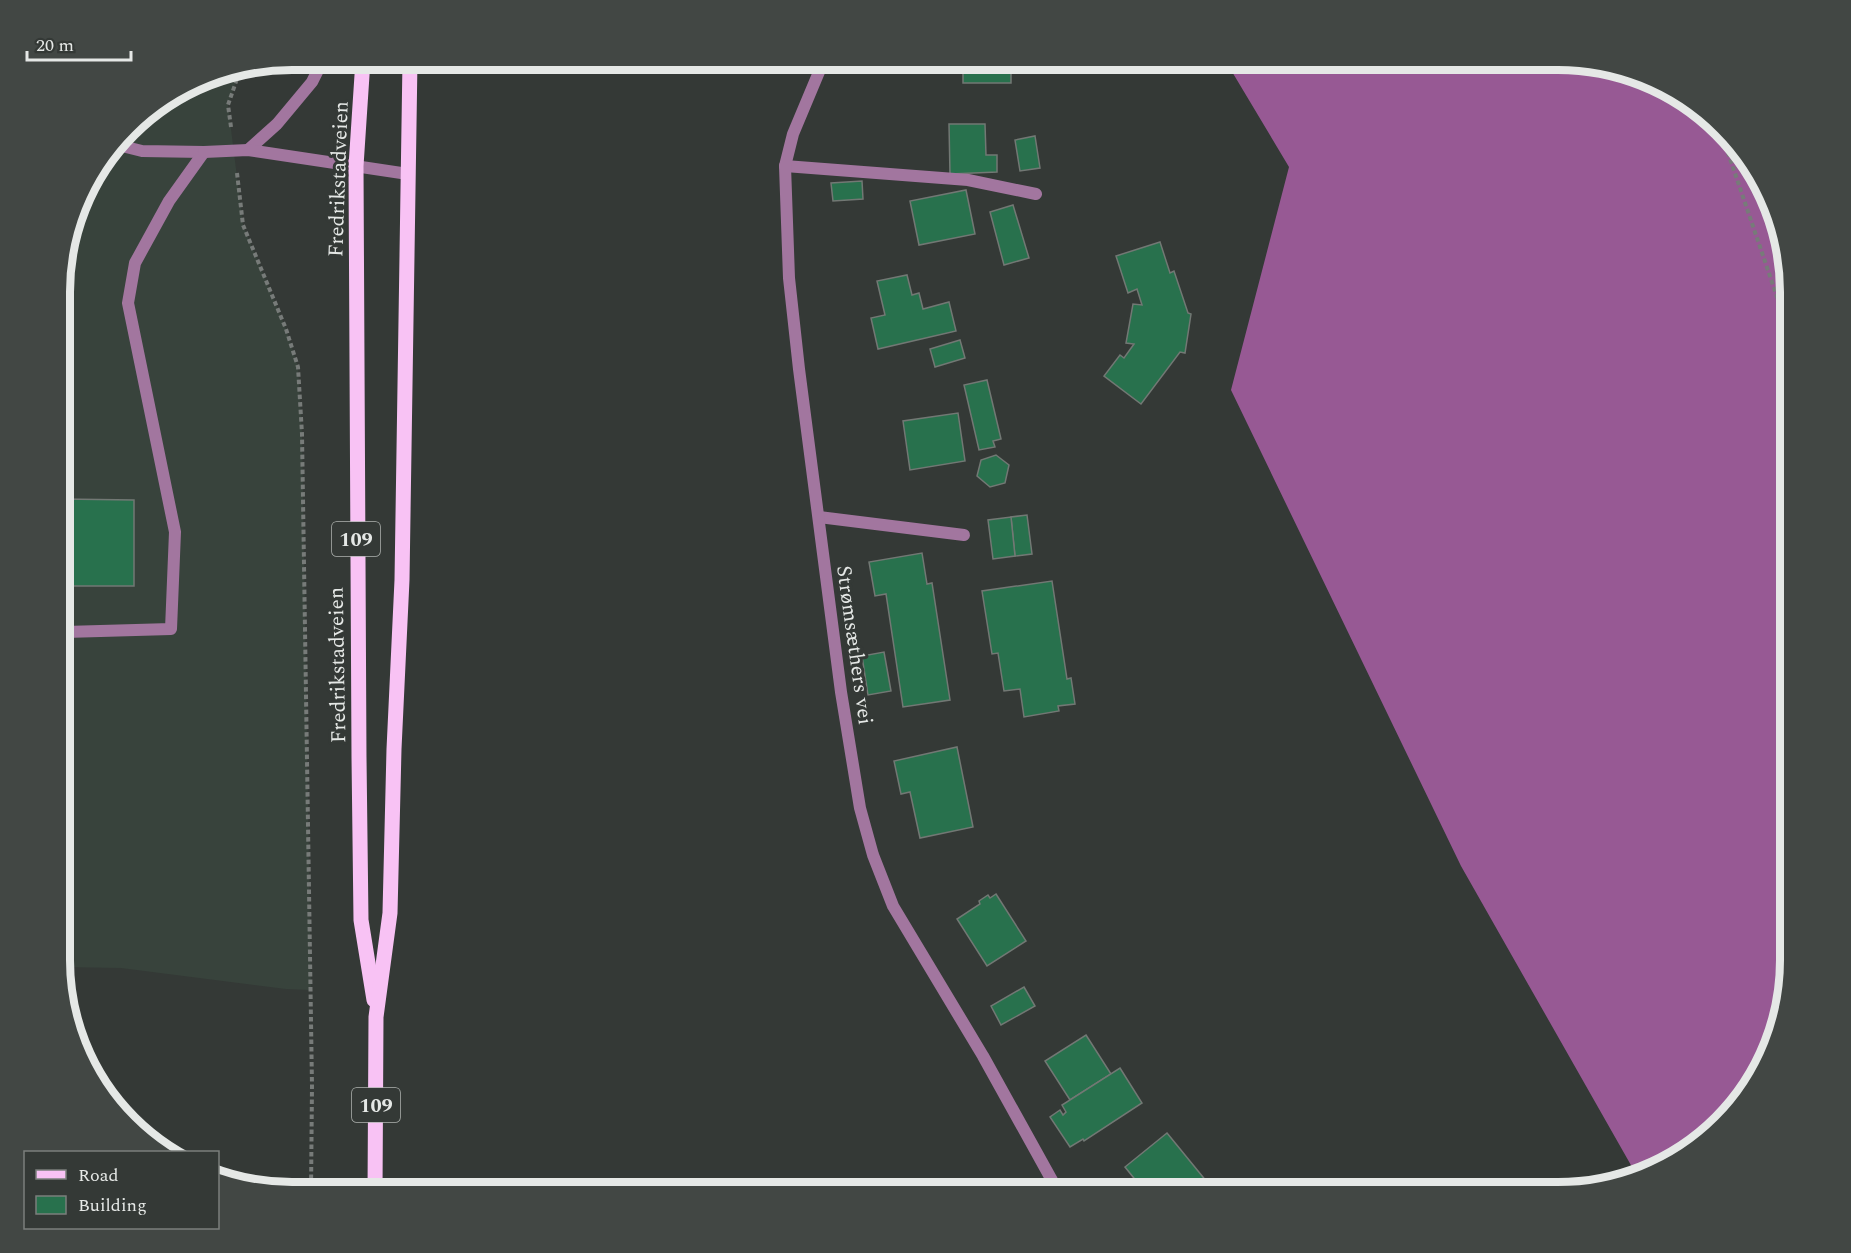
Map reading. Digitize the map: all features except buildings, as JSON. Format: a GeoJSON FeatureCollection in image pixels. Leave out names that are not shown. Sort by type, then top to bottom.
{"type":"FeatureCollection","features":[{"type":"Feature","properties":{"kind":"main road","name":"Fredrikstadveien"},"geometry":{"type":"LineString","coordinates":[[362,70],[356,166],[356,549],[361,909],[376,1017]]}},
{"type":"Feature","properties":{"kind":"main road","name":"Fredrikstadveien"},"geometry":{"type":"LineString","coordinates":[[375,1182],[376,1017],[390,913],[402,568],[410,70]]}},
{"type":"Feature","properties":{"kind":"street"},"geometry":{"type":"LineString","coordinates":[[248,150],[277,124],[312,82],[318,70]]}},
{"type":"Feature","properties":{"kind":"street","name":"Strømsæthers vei"},"geometry":{"type":"LineString","coordinates":[[820,70],[793,134],[785,166],[790,289],[842,703],[860,808],[873,855],[893,906],[983,1056],[1053,1182]]}},
{"type":"Feature","properties":{"kind":"street"},"geometry":{"type":"LineString","coordinates":[[125,147],[142,151],[248,150],[408,174]]}},
{"type":"Feature","properties":{"kind":"street"},"geometry":{"type":"LineString","coordinates":[[70,632],[171,630],[175,532],[128,303],[135,263],[169,201],[204,152]]}},
{"type":"Feature","properties":{"kind":"street"},"geometry":{"type":"LineString","coordinates":[[785,166],[968,180],[1036,194]]}},
{"type":"Feature","properties":{"kind":"street"},"geometry":{"type":"LineString","coordinates":[[819,517],[964,535]]}},
{"type":"Feature","properties":{"kind":"path"},"geometry":{"type":"LineString","coordinates":[[237,78],[228,105],[243,225],[286,329],[298,367],[302,434],[311,978],[311,1182]]}},
{"type":"Feature","properties":{"kind":"path"},"geometry":{"type":"LineString","coordinates":[[1726,147],[1780,306]]}},
{"type":"Feature","properties":{"kind":"shaded area"},"geometry":{"type":"Polygon","coordinates":[[[1231,70],[1558,70],[1587,72],[1643,87],[1693,116],[1725,146],[1743,169],[1769,221],[1780,278],[1779,989],[1764,1045],[1735,1095],[1693,1137],[1669,1153],[1634,1170],[1461,866],[1231,390],[1289,167],[1231,70]]]}},
{"type":"Feature","properties":{"kind":"shaded area"},"geometry":{"type":"Polygon","coordinates":[[[237,78],[228,105],[243,225],[286,329],[298,367],[302,434],[311,990],[286,989],[121,968],[70,967],[70,293],[72,264],[87,208],[108,169],[126,146],[158,116],[182,100],[208,87],[237,78]]]}}]}
